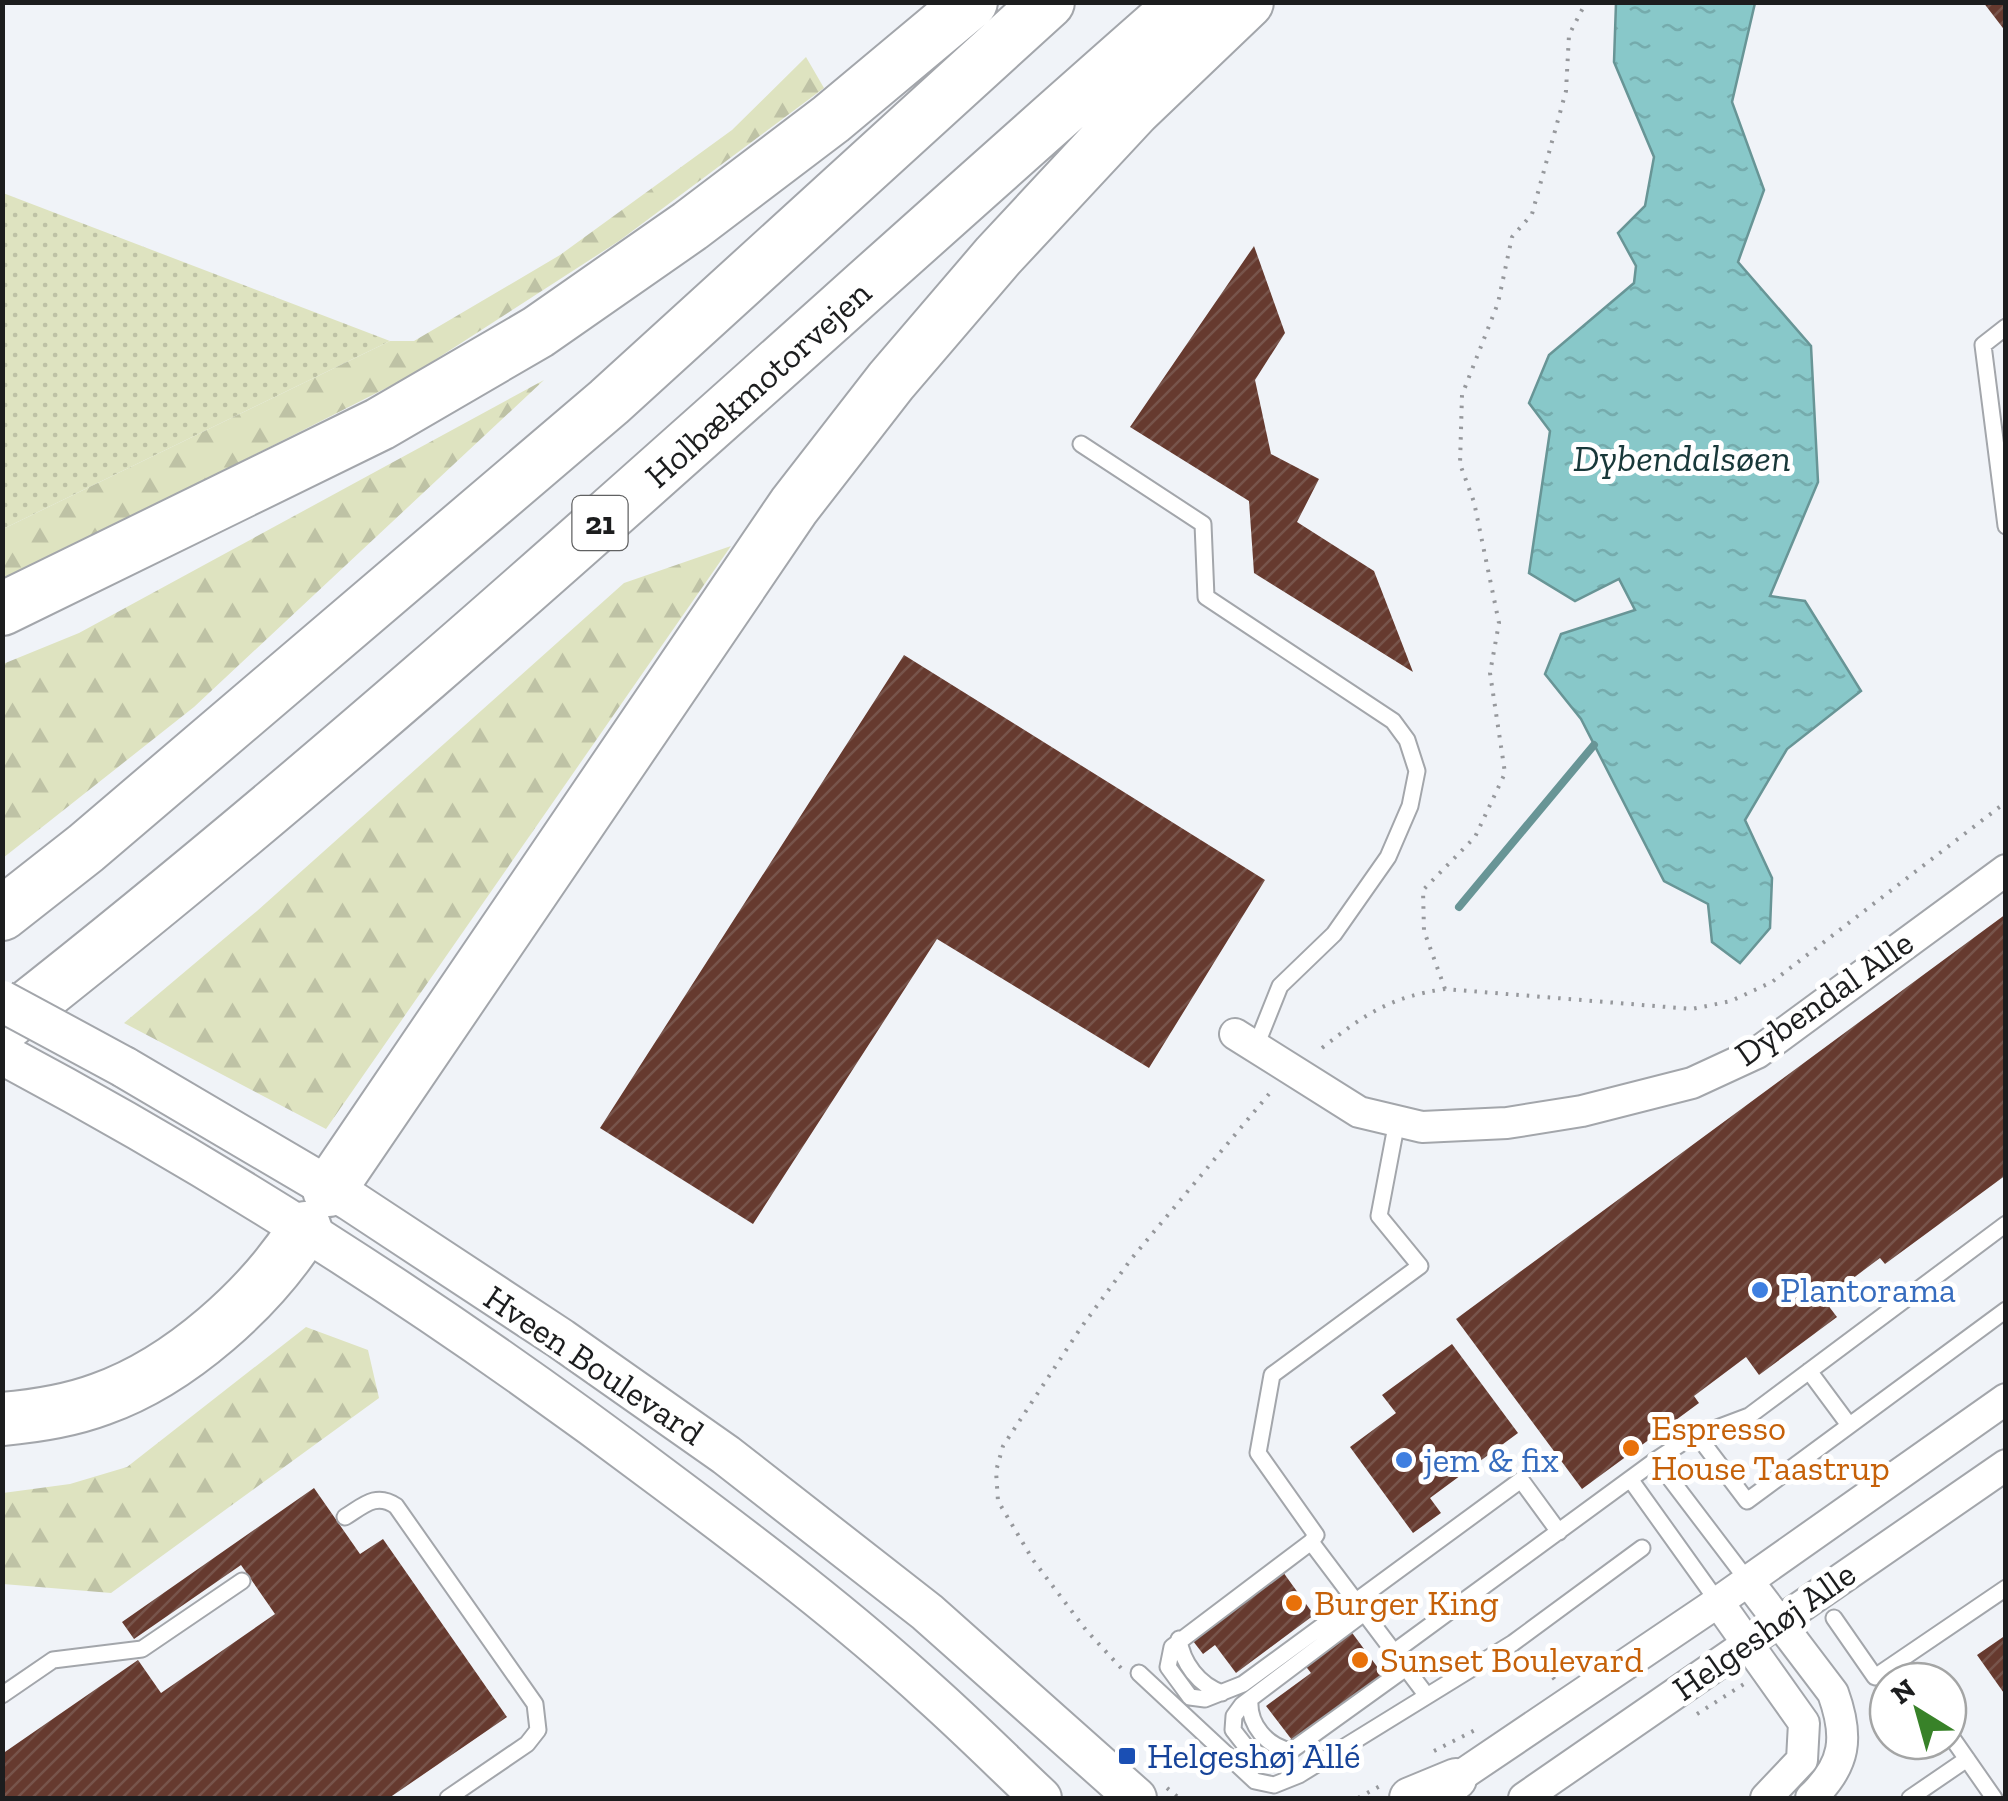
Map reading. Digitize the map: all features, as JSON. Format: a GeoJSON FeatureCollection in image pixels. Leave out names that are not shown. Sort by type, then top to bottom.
{"type":"FeatureCollection","features":[{"type":"Feature","properties":{"kind":"highway"},"geometry":{"type":"LineString","coordinates":[[2,609],[380,424],[538,332],[832,120],[970,2]]}},
{"type":"Feature","properties":{"kind":"highway","name":"21"},"geometry":{"type":"LineString","coordinates":[[2,914],[86,848],[609,402],[1048,2]]}},
{"type":"Feature","properties":{"kind":"highway","name":"Holbækmotorvejen"},"geometry":{"type":"LineString","coordinates":[[2,1027],[144,916],[668,464],[1185,2]]}},
{"type":"Feature","properties":{"kind":"highway"},"geometry":{"type":"LineString","coordinates":[[2,1419],[73,1408],[106,1398],[181,1357],[232,1315],[283,1259],[818,475],[891,381],[998,256],[1134,110],[1246,2]]}},
{"type":"Feature","properties":{"kind":"street","name":"Dybendal Alle"},"geometry":{"type":"LineString","coordinates":[[1246,1040],[1358,1112],[1398,1121],[1422,1126],[1507,1123],[1582,1112],[1692,1083],[1757,1052],[2006,870]]}},
{"type":"Feature","properties":{"kind":"street","name":"Hveen Boulevard"},"geometry":{"type":"LineString","coordinates":[[2,1001],[124,1067],[317,1208],[536,1383],[757,1549],[931,1693],[1041,1798]]}},
{"type":"Feature","properties":{"kind":"street","name":"Hveen Boulevard"},"geometry":{"type":"LineString","coordinates":[[2,1054],[86,1099],[317,1208],[561,1339],[768,1487],[926,1612],[1136,1798]]}},
{"type":"Feature","properties":{"kind":"street","name":"Helgeshøj Alle"},"geometry":{"type":"LineString","coordinates":[[1439,1776],[1718,1602],[2006,1400]]}},
{"type":"Feature","properties":{"kind":"street","name":"Helgeshøj Alle"},"geometry":{"type":"LineString","coordinates":[[1524,1798],[2006,1465]]}},
{"type":"Feature","properties":{"kind":"street"},"geometry":{"type":"LineString","coordinates":[[1748,1581],[1833,1692],[1842,1726],[1838,1764],[1811,1798]]}},
{"type":"Feature","properties":{"kind":"street"},"geometry":{"type":"LineString","coordinates":[[1718,1602],[1804,1723],[1802,1760],[1766,1798]]}},
{"type":"Feature","properties":{"kind":"street"},"geometry":{"type":"LineString","coordinates":[[1398,1790],[1439,1776]]}},
{"type":"Feature","properties":{"kind":"lane"},"geometry":{"type":"LineString","coordinates":[[2006,327],[1983,345],[2006,526]]}},
{"type":"Feature","properties":{"kind":"lane"},"geometry":{"type":"LineString","coordinates":[[1081,444],[1203,524],[1206,597],[1393,721],[1415,757],[1417,772],[1410,806],[1388,856],[1334,934],[1280,986],[1246,1040]]}},
{"type":"Feature","properties":{"kind":"lane"},"geometry":{"type":"LineString","coordinates":[[1360,1607],[1243,1684],[1205,1699],[1190,1697],[1168,1667],[1168,1657],[1179,1639],[1312,1542],[1316,1534],[1258,1453],[1272,1375],[1420,1266],[1379,1216],[1398,1121]]}},
{"type":"Feature","properties":{"kind":"lane"},"geometry":{"type":"LineString","coordinates":[[1394,1652],[1656,1460],[1698,1435],[1749,1416],[2006,1224]]}},
{"type":"Feature","properties":{"kind":"lane"},"geometry":{"type":"LineString","coordinates":[[1698,1435],[1747,1501],[2006,1310]]}},
{"type":"Feature","properties":{"kind":"lane"},"geometry":{"type":"LineString","coordinates":[[1809,1371],[1850,1425]]}},
{"type":"Feature","properties":{"kind":"lane"},"geometry":{"type":"LineString","coordinates":[[1656,1460],[1748,1581]]}},
{"type":"Feature","properties":{"kind":"lane"},"geometry":{"type":"LineString","coordinates":[[1630,1479],[1718,1602]]}},
{"type":"Feature","properties":{"kind":"lane"},"geometry":{"type":"LineString","coordinates":[[1406,1668],[1274,1763],[1258,1762],[1233,1730],[1238,1710],[1250,1699],[1521,1480],[1559,1532]]}},
{"type":"Feature","properties":{"kind":"lane"},"geometry":{"type":"LineString","coordinates":[[346,1517],[375,1499],[386,1499],[396,1506],[535,1704],[538,1730],[527,1744],[448,1798]]}},
{"type":"Feature","properties":{"kind":"lane"},"geometry":{"type":"LineString","coordinates":[[1312,1542],[1426,1696]]}},
{"type":"Feature","properties":{"kind":"lane"},"geometry":{"type":"LineString","coordinates":[[1139,1673],[1255,1780],[1274,1785],[1299,1774],[1513,1642],[1642,1548]]}},
{"type":"Feature","properties":{"kind":"lane"},"geometry":{"type":"LineString","coordinates":[[2,1694],[53,1660],[142,1649],[242,1581]]}},
{"type":"Feature","properties":{"kind":"lane"},"geometry":{"type":"LineString","coordinates":[[1901,1661],[2006,1588]]}},
{"type":"Feature","properties":{"kind":"lane"},"geometry":{"type":"LineString","coordinates":[[1834,1618],[1868,1667]]}},
{"type":"Feature","properties":{"kind":"lane"},"geometry":{"type":"LineString","coordinates":[[1968,1760],[1994,1798]]}},
{"type":"Feature","properties":{"kind":"lane"},"geometry":{"type":"LineString","coordinates":[[1910,1798],[1964,1761]]}},
{"type":"Feature","properties":{"kind":"path"},"geometry":{"type":"LineString","coordinates":[[1445,989],[1424,931],[1423,890],[1475,837],[1505,773],[1490,674],[1499,623],[1474,502],[1460,464],[1462,395],[1498,302],[1512,236],[1532,214],[1566,91],[1569,35],[1586,2]]}},
{"type":"Feature","properties":{"kind":"path"},"geometry":{"type":"LineString","coordinates":[[1322,1048],[1369,1011],[1423,992],[1445,989],[1692,1009],[1732,1001],[1772,982],[2006,802]]}},
{"type":"Feature","properties":{"kind":"path"},"geometry":{"type":"LineString","coordinates":[[1122,1669],[1086,1630],[1033,1560],[998,1501],[996,1471],[1003,1446],[1111,1286],[1269,1094]]}},
{"type":"Feature","properties":{"kind":"path"},"geometry":{"type":"LineString","coordinates":[[1540,1661],[1556,1681],[1568,1673]]}},
{"type":"Feature","properties":{"kind":"path"},"geometry":{"type":"LineString","coordinates":[[1439,1776],[1483,1726]]}},
{"type":"Feature","properties":{"kind":"path"},"geometry":{"type":"LineString","coordinates":[[1358,1798],[1398,1790]]}},
{"type":"Feature","properties":{"kind":"green space"},"geometry":{"type":"Polygon","coordinates":[[[806,57],[824,88],[619,241],[410,376],[3,582],[3,529],[390,341],[414,341],[560,255],[732,130],[806,57]]]}},
{"type":"Feature","properties":{"kind":"green space"},"geometry":{"type":"Polygon","coordinates":[[[3,193],[390,341],[3,529],[3,193]]]}},
{"type":"Feature","properties":{"kind":"green space"},"geometry":{"type":"Polygon","coordinates":[[[544,380],[194,707],[3,858],[3,664],[79,633],[544,380]]]}},
{"type":"Feature","properties":{"kind":"green space"},"geometry":{"type":"Polygon","coordinates":[[[731,546],[326,1129],[124,1023],[257,911],[624,583],[731,546]]]}},
{"type":"Feature","properties":{"kind":"green space"},"geometry":{"type":"Polygon","coordinates":[[[306,1327],[368,1350],[379,1398],[111,1593],[3,1584],[3,1493],[70,1484],[127,1467],[306,1327]]]}},
{"type":"Feature","properties":{"kind":"water","name":"Dybendalsøen"},"geometry":{"type":"Polygon","coordinates":[[[1616,3],[1755,3],[1732,102],[1764,190],[1738,262],[1811,346],[1818,482],[1770,596],[1805,601],[1861,691],[1787,749],[1745,820],[1772,878],[1770,928],[1740,963],[1712,942],[1708,904],[1664,881],[1581,719],[1545,674],[1561,634],[1635,610],[1619,579],[1575,601],[1529,573],[1550,431],[1529,403],[1549,355],[1634,283],[1636,266],[1618,233],[1645,206],[1654,157],[1614,62],[1616,3]]]}},
{"type":"Feature","properties":{"kind":"building"},"geometry":{"type":"Polygon","coordinates":[[[1983,2],[2006,2],[2006,32],[1983,2]]]}},
{"type":"Feature","properties":{"kind":"building"},"geometry":{"type":"Polygon","coordinates":[[[1254,246],[1285,333],[1255,380],[1271,454],[1319,479],[1297,522],[1374,571],[1413,672],[1254,573],[1249,501],[1130,427],[1254,246]]]}},
{"type":"Feature","properties":{"kind":"building"},"geometry":{"type":"Polygon","coordinates":[[[904,655],[1265,880],[1149,1068],[937,939],[753,1224],[600,1128],[904,655]]]}},
{"type":"Feature","properties":{"kind":"building"},"geometry":{"type":"Polygon","coordinates":[[[2006,914],[2006,1175],[1885,1264],[1880,1258],[1824,1300],[1837,1317],[1759,1375],[1746,1357],[1694,1396],[1699,1403],[1582,1489],[1456,1319],[2006,914]]]}},
{"type":"Feature","properties":{"kind":"building"},"geometry":{"type":"Polygon","coordinates":[[[1452,1344],[1518,1433],[1430,1498],[1441,1513],[1413,1533],[1350,1447],[1396,1413],[1382,1395],[1452,1344]]]}},
{"type":"Feature","properties":{"kind":"building"},"geometry":{"type":"Polygon","coordinates":[[[314,1488],[360,1554],[383,1539],[507,1717],[389,1798],[2,1798],[2,1754],[138,1660],[161,1693],[275,1614],[241,1565],[134,1639],[122,1622],[314,1488]]]}},
{"type":"Feature","properties":{"kind":"building"},"geometry":{"type":"Polygon","coordinates":[[[1283,1572],[1314,1615],[1236,1673],[1215,1645],[1203,1654],[1193,1641],[1283,1572]]]}},
{"type":"Feature","properties":{"kind":"building"},"geometry":{"type":"Polygon","coordinates":[[[1350,1630],[1384,1676],[1305,1735],[1292,1740],[1266,1706],[1311,1673],[1304,1664],[1350,1630]]]}},
{"type":"Feature","properties":{"kind":"building"},"geometry":{"type":"Polygon","coordinates":[[[2006,1635],[2006,1696],[1977,1655],[2006,1635]]]}},
{"type":"Feature","properties":{"kind":"waterway"},"geometry":{"type":"LineString","coordinates":[[1459,907],[1594,745]]}},
{"type":"Feature","properties":{"kind":"place","name":"Plantorama"},"geometry":{"type":"Point","coordinates":[1760,1290]}},
{"type":"Feature","properties":{"kind":"place","name":"Espresso House Taastrup"},"geometry":{"type":"Point","coordinates":[1631,1448]}},
{"type":"Feature","properties":{"kind":"place","name":"jem & fix"},"geometry":{"type":"Point","coordinates":[1404,1460]}},
{"type":"Feature","properties":{"kind":"place","name":"Burger King"},"geometry":{"type":"Point","coordinates":[1294,1603]}},
{"type":"Feature","properties":{"kind":"place","name":"Sunset Boulevard"},"geometry":{"type":"Point","coordinates":[1360,1660]}},
{"type":"Feature","properties":{"kind":"place","name":"Helgeshøj Allé"},"geometry":{"type":"Point","coordinates":[1127,1756]}}]}
